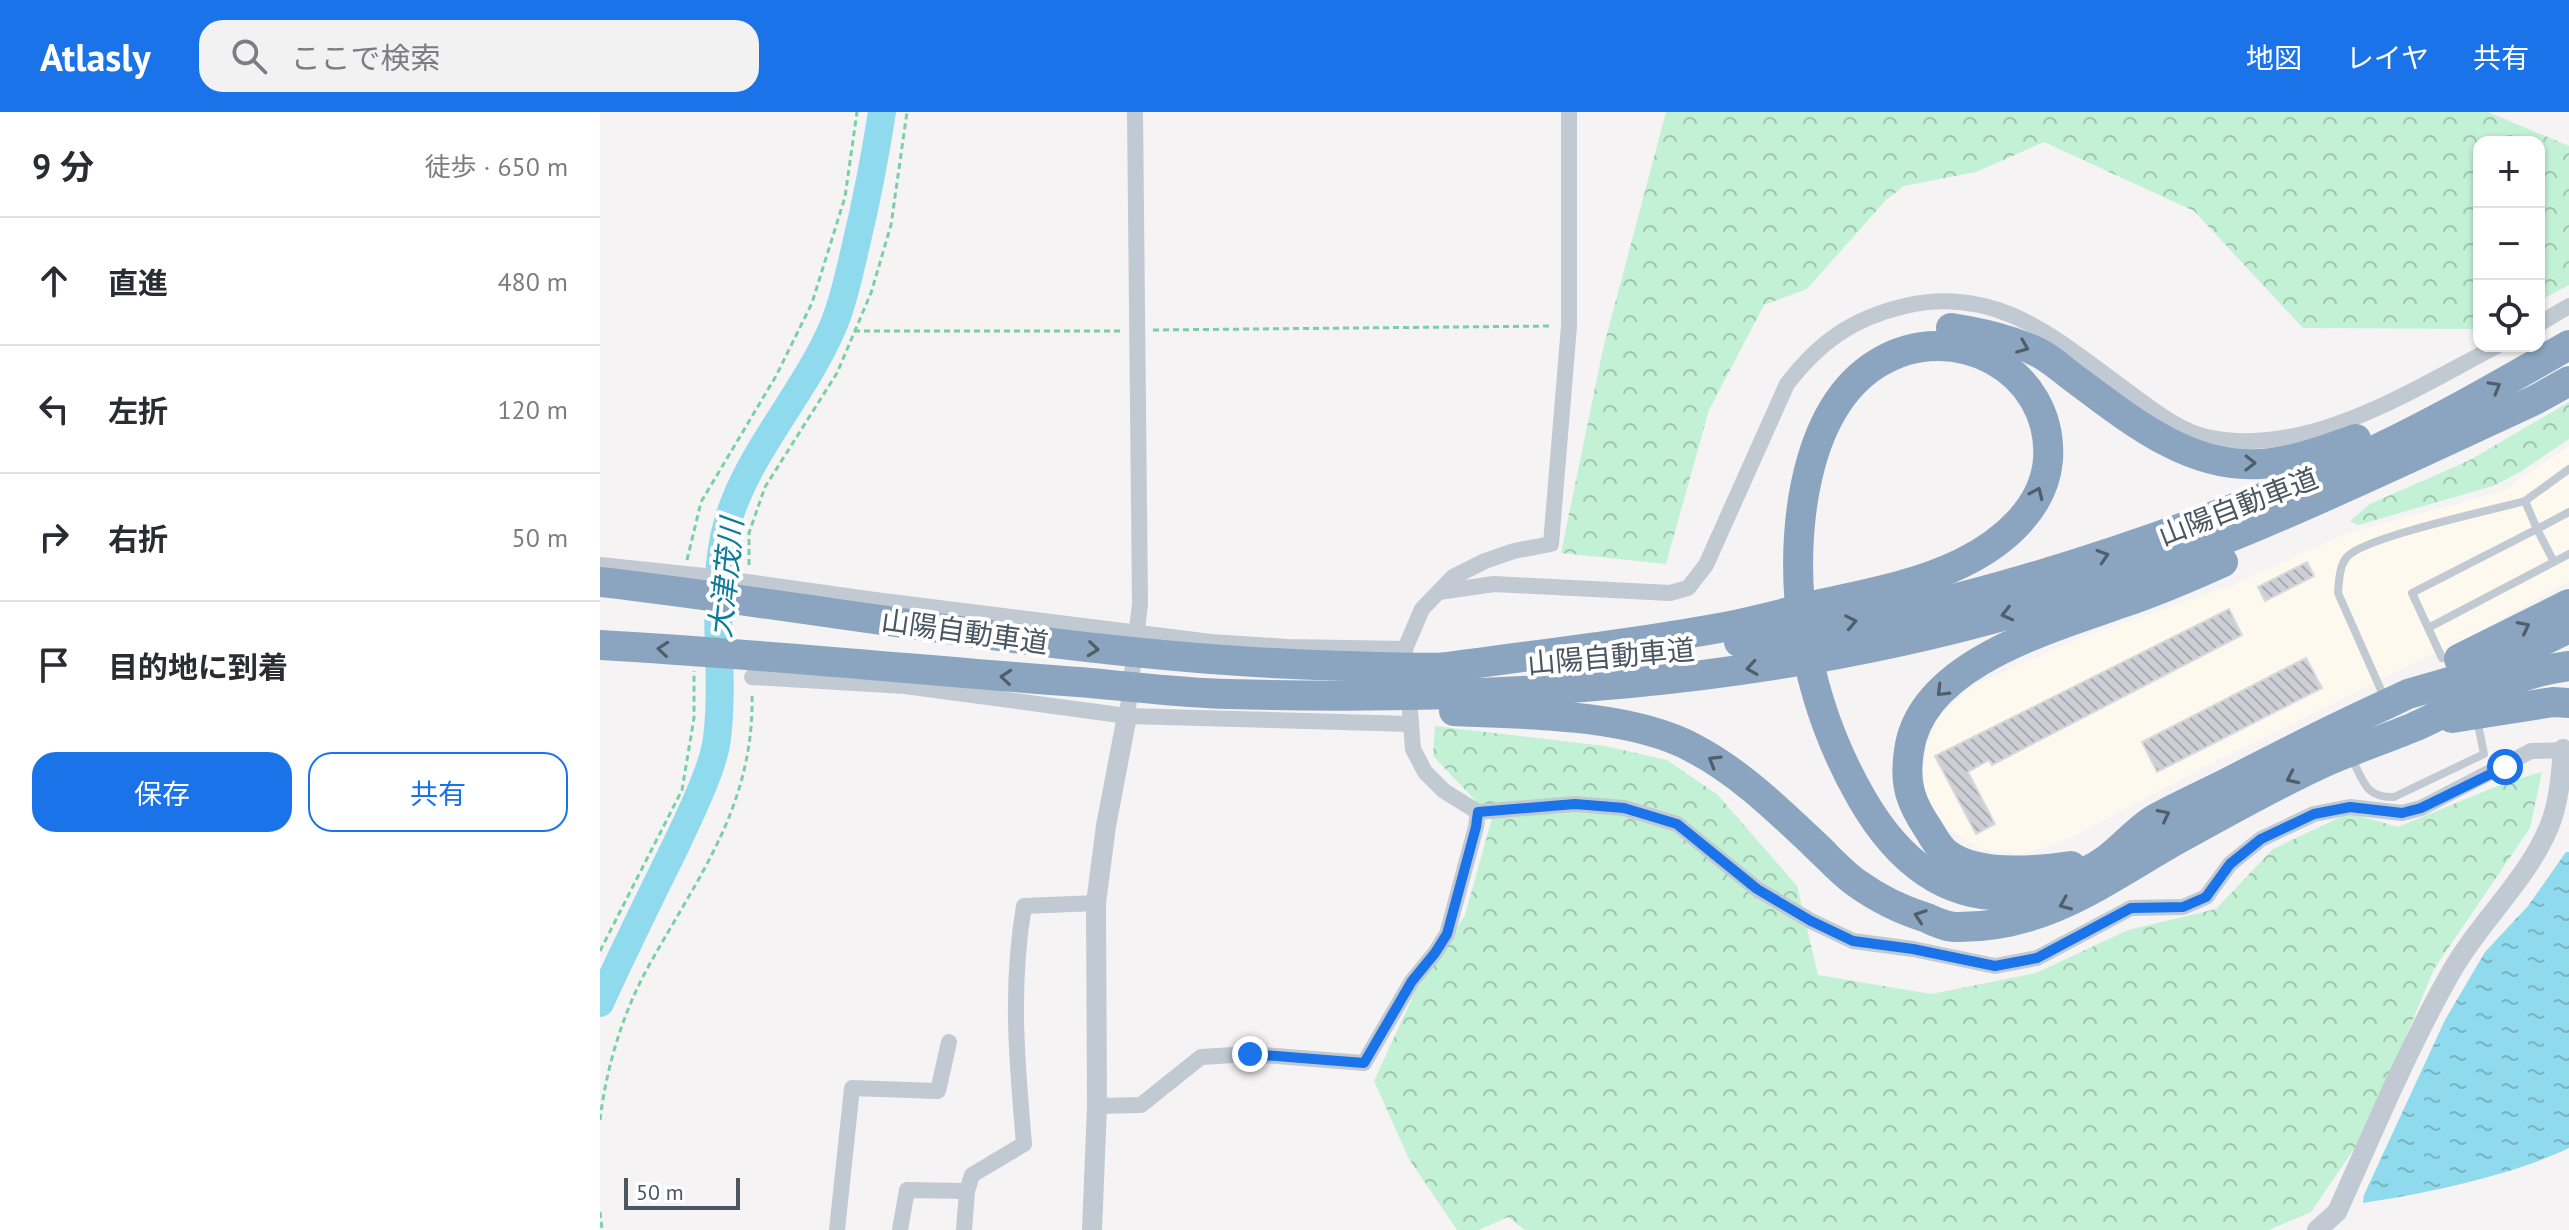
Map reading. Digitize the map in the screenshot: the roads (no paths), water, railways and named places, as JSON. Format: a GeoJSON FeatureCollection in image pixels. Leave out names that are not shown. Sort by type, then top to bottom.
{"type":"FeatureCollection","features":[{"type":"Feature","properties":{"kind":"highway"},"geometry":{"type":"LineString","coordinates":[[2454,411],[2386,428],[2317,453],[2260,464],[2225,462],[2172,444],[2135,424],[2041,354],[1991,334],[1945,328],[1915,332],[1900,335],[1851,362],[1820,400],[1797,451],[1793,520],[1782,587],[1787,635],[1806,684],[1873,818],[1906,858],[1943,884],[1978,895],[2026,894],[2066,880],[2102,862],[2150,822],[2398,699],[2464,656],[2569,604]]}},
{"type":"Feature","properties":{"kind":"highway","name":"山陽自動車道"},"geometry":{"type":"LineString","coordinates":[[600,582],[1066,646],[1190,659],[1296,665],[1441,691],[1560,662],[1655,654],[1885,616],[2011,584],[2132,547],[2348,463],[2454,411],[2569,345]]}},
{"type":"Feature","properties":{"kind":"highway"},"geometry":{"type":"LineString","coordinates":[[1441,691],[1897,587],[1961,564],[2000,540],[2038,497],[2048,464],[2044,419],[2034,398],[1992,356],[1960,347],[1913,347],[1877,363],[1849,388],[1828,419],[1811,458],[1793,520]]}},
{"type":"Feature","properties":{"kind":"highway","name":"山陽自動車道"},"geometry":{"type":"LineString","coordinates":[[600,645],[1223,694],[1585,688],[1753,668],[1909,638],[2015,612],[2114,582],[2312,505],[2569,381]]}},
{"type":"Feature","properties":{"kind":"highway"},"geometry":{"type":"LineString","coordinates":[[2102,862],[2010,871],[1978,867],[1947,854],[1918,814],[1908,792],[1910,740],[1917,722],[1930,703],[1949,683],[2011,644],[2164,588],[2265,543],[2404,477],[2537,399]]}},
{"type":"Feature","properties":{"kind":"highway"},"geometry":{"type":"LineString","coordinates":[[2398,699],[2474,675],[2569,628]]}},
{"type":"Feature","properties":{"kind":"highway"},"geometry":{"type":"LineString","coordinates":[[1441,691],[1530,714],[1601,722],[1649,732],[1691,746],[1735,773],[1854,882],[1900,910],[1951,927],[1989,926],[2062,906],[2272,787],[2416,726],[2486,689],[2545,669],[2569,666]]}},
{"type":"Feature","properties":{"kind":"highway"},"geometry":{"type":"LineString","coordinates":[[1806,684],[1816,746],[1843,803],[1876,854],[1921,891],[1953,906],[2023,919]]}},
{"type":"Feature","properties":{"kind":"highway"},"geometry":{"type":"LineString","coordinates":[[2416,726],[2491,710],[2553,702],[2569,703]]}},
{"type":"Feature","properties":{"kind":"street"},"geometry":{"type":"LineString","coordinates":[[1092,1230],[1097,1106],[1096,903],[1106,826],[1127,716],[1140,604],[1135,112]]}},
{"type":"Feature","properties":{"kind":"street"},"geometry":{"type":"LineString","coordinates":[[1569,112],[1569,326],[1551,544],[1514,551],[1453,577],[1422,609],[1405,649],[1413,749],[1425,772],[1444,791],[1478,812],[1575,804],[1624,808],[1677,824],[1757,889],[1811,921],[1853,941],[1913,949],[1995,966],[2037,958],[2131,908],[2183,907],[2206,897],[2230,864],[2261,839],[2314,814],[2350,807],[2402,813],[2412,811],[2505,767],[2531,751],[2566,749],[2549,828],[2527,866],[2451,972],[2337,1212],[2317,1230]]}},
{"type":"Feature","properties":{"kind":"street"},"geometry":{"type":"LineString","coordinates":[[1439,592],[1494,584],[1670,593],[1688,588],[1706,565],[1787,384],[1805,361],[1839,331],[1886,310],[1911,304],[1961,300],[2015,316],[2048,334],[2170,422],[2206,437],[2240,441],[2274,441],[2340,422],[2386,404],[2486,352]]}},
{"type":"Feature","properties":{"kind":"street"},"geometry":{"type":"LineString","coordinates":[[2545,320],[2569,306]]}},
{"type":"Feature","properties":{"kind":"street"},"geometry":{"type":"LineString","coordinates":[[600,565],[1137,633],[1287,647],[1405,649]]}},
{"type":"Feature","properties":{"kind":"street"},"geometry":{"type":"LineString","coordinates":[[752,677],[905,686],[1127,716],[1411,724]]}},
{"type":"Feature","properties":{"kind":"street"},"geometry":{"type":"LineString","coordinates":[[1097,1106],[1141,1105],[1201,1057],[1220,1054],[1364,1063],[1412,981],[1447,934],[1478,812]]}},
{"type":"Feature","properties":{"kind":"street"},"geometry":{"type":"LineString","coordinates":[[964,1230],[967,1191],[972,1175],[1024,1144],[1014,1008],[1024,906],[1096,903]]}},
{"type":"Feature","properties":{"kind":"street"},"geometry":{"type":"LineString","coordinates":[[837,1230],[852,1088],[938,1091],[949,1042]]}},
{"type":"Feature","properties":{"kind":"street"},"geometry":{"type":"LineString","coordinates":[[900,1230],[907,1190],[967,1191]]}},
{"type":"Feature","properties":{"kind":"lane"},"geometry":{"type":"LineString","coordinates":[[2398,699],[2338,593],[2346,557],[2372,542],[2525,501],[2569,469]]}},
{"type":"Feature","properties":{"kind":"lane"},"geometry":{"type":"LineString","coordinates":[[2525,501],[2554,562]]}},
{"type":"Feature","properties":{"kind":"lane"},"geometry":{"type":"LineString","coordinates":[[2442,658],[2412,593],[2569,512]]}},
{"type":"Feature","properties":{"kind":"lane"},"geometry":{"type":"LineString","coordinates":[[2428,628],[2569,554]]}},
{"type":"Feature","properties":{"kind":"lane"},"geometry":{"type":"LineString","coordinates":[[2349,752],[2366,788],[2379,797],[2394,797],[2484,754],[2479,729]]}},
{"type":"Feature","properties":{"kind":"water"},"geometry":{"type":"Polygon","coordinates":[[[2569,852],[2569,1148],[2521,1167],[2468,1182],[2363,1203],[2445,1020],[2485,952],[2528,906],[2569,852]]]}},
{"type":"Feature","properties":{"kind":"waterway","name":"大津茂川"},"geometry":{"type":"LineString","coordinates":[[600,1003],[687,821],[711,763],[719,711],[719,574],[728,521],[749,471],[808,374],[838,315],[863,215],[882,112]]}}]}
